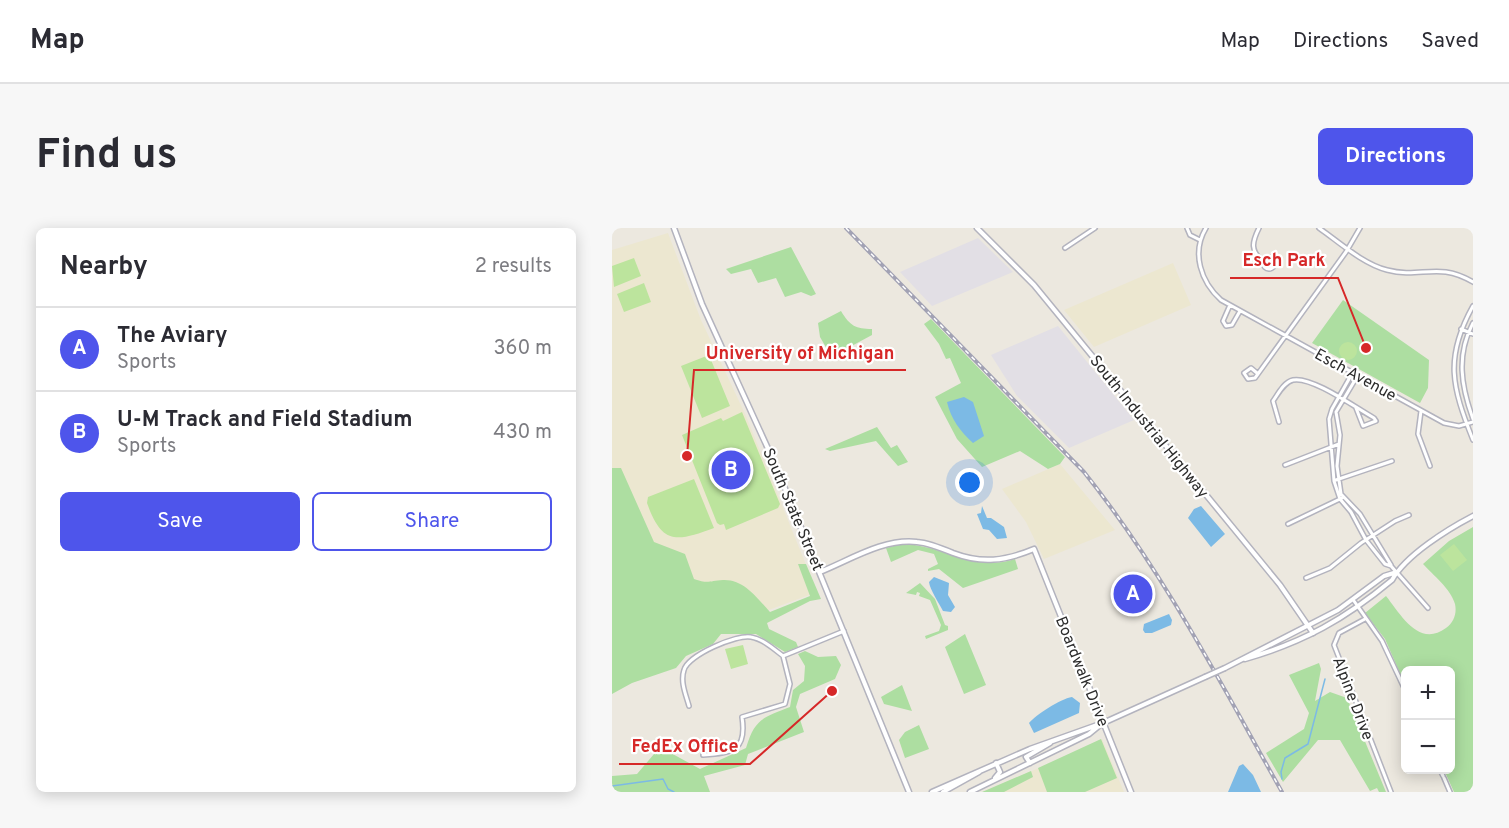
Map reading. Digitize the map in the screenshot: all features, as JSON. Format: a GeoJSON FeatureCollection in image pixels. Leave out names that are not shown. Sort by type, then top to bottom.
{"type":"FeatureCollection","features":[{"type":"Feature","properties":{"kind":"main road","name":"South State Street"},"geometry":{"type":"LineString","coordinates":[[674,228],[709,319],[758,423],[909,792]]}},
{"type":"Feature","properties":{"kind":"main road","name":"South Industrial Highway"},"geometry":{"type":"LineString","coordinates":[[977,228],[1034,285],[1280,585],[1313,633]]}},
{"type":"Feature","properties":{"kind":"main road"},"geometry":{"type":"LineString","coordinates":[[1245,658],[1313,633],[1358,608],[1392,580],[1397,572],[1431,542],[1473,516]]}},
{"type":"Feature","properties":{"kind":"main road","name":"Boardwalk Drive"},"geometry":{"type":"LineString","coordinates":[[820,572],[881,546],[905,541],[930,544],[983,561],[1009,559],[1034,549],[1131,792]]}},
{"type":"Feature","properties":{"kind":"main road"},"geometry":{"type":"LineString","coordinates":[[932,792],[1053,740],[1103,723],[1225,668],[1354,601],[1384,576],[1397,572]]}},
{"type":"Feature","properties":{"kind":"main road"},"geometry":{"type":"LineString","coordinates":[[970,792],[1089,734],[1103,723]]}},
{"type":"Feature","properties":{"kind":"main road"},"geometry":{"type":"LineString","coordinates":[[1030,763],[1026,757],[1028,753],[1053,740]]}},
{"type":"Feature","properties":{"kind":"main road"},"geometry":{"type":"LineString","coordinates":[[964,792],[999,775],[996,764]]}},
{"type":"Feature","properties":{"kind":"main road"},"geometry":{"type":"LineString","coordinates":[[943,792],[970,779],[984,768]]}},
{"type":"Feature","properties":{"kind":"street"},"geometry":{"type":"LineString","coordinates":[[1065,248],[1095,228]]}},
{"type":"Feature","properties":{"kind":"street"},"geometry":{"type":"LineString","coordinates":[[1187,228],[1190,235],[1200,240],[1206,228]]}},
{"type":"Feature","properties":{"kind":"street"},"geometry":{"type":"LineString","coordinates":[[1259,228],[1253,245],[1255,254],[1263,261],[1267,269],[1275,264],[1269,257],[1263,261]]}},
{"type":"Feature","properties":{"kind":"street"},"geometry":{"type":"LineString","coordinates":[[1319,228],[1385,270],[1407,273],[1444,269],[1460,274],[1473,282]]}},
{"type":"Feature","properties":{"kind":"street"},"geometry":{"type":"LineString","coordinates":[[1257,373],[1251,368],[1244,373],[1251,380],[1257,373],[1349,249],[1360,228]]}},
{"type":"Feature","properties":{"kind":"street","name":"Esch Avenue"},"geometry":{"type":"LineString","coordinates":[[1200,240],[1199,260],[1206,282],[1213,292],[1230,305],[1421,411],[1453,426],[1467,424],[1473,420]]}},
{"type":"Feature","properties":{"kind":"street"},"geometry":{"type":"LineString","coordinates":[[1230,305],[1223,321],[1226,326],[1232,325],[1240,311]]}},
{"type":"Feature","properties":{"kind":"street"},"geometry":{"type":"LineString","coordinates":[[1473,306],[1461,329],[1452,370],[1456,394],[1473,440]]}},
{"type":"Feature","properties":{"kind":"street"},"geometry":{"type":"LineString","coordinates":[[1473,323],[1463,350],[1461,375],[1473,420]]}},
{"type":"Feature","properties":{"kind":"street"},"geometry":{"type":"LineString","coordinates":[[1461,329],[1471,333]]}},
{"type":"Feature","properties":{"kind":"street"},"geometry":{"type":"LineString","coordinates":[[1353,372],[1329,424],[1336,480],[1342,498],[1365,540],[1428,608]]}},
{"type":"Feature","properties":{"kind":"street"},"geometry":{"type":"LineString","coordinates":[[1336,480],[1339,444],[1336,412],[1340,400],[1358,375]]}},
{"type":"Feature","properties":{"kind":"street"},"geometry":{"type":"LineString","coordinates":[[1279,422],[1273,401],[1287,383],[1293,380],[1315,384],[1374,418],[1376,421],[1363,426],[1356,408]]}},
{"type":"Feature","properties":{"kind":"street"},"geometry":{"type":"LineString","coordinates":[[1421,411],[1417,429],[1430,466]]}},
{"type":"Feature","properties":{"kind":"street"},"geometry":{"type":"LineString","coordinates":[[1285,465],[1339,444]]}},
{"type":"Feature","properties":{"kind":"street"},"geometry":{"type":"LineString","coordinates":[[1336,480],[1392,461]]}},
{"type":"Feature","properties":{"kind":"street"},"geometry":{"type":"LineString","coordinates":[[1288,524],[1342,498]]}},
{"type":"Feature","properties":{"kind":"street"},"geometry":{"type":"LineString","coordinates":[[1342,498],[1360,514],[1371,537],[1389,558],[1391,566]]}},
{"type":"Feature","properties":{"kind":"street"},"geometry":{"type":"LineString","coordinates":[[1306,578],[1339,563],[1365,540],[1409,515]]}},
{"type":"Feature","properties":{"kind":"street"},"geometry":{"type":"LineString","coordinates":[[1354,601],[1382,641],[1401,682]]}},
{"type":"Feature","properties":{"kind":"street","name":"Alpine Drive"},"geometry":{"type":"LineString","coordinates":[[1365,619],[1339,633],[1334,645],[1391,792]]}},
{"type":"Feature","properties":{"kind":"street"},"geometry":{"type":"LineString","coordinates":[[783,656],[844,631]]}},
{"type":"Feature","properties":{"kind":"street"},"geometry":{"type":"LineString","coordinates":[[689,706],[682,680],[684,668],[699,654],[740,637],[749,636],[758,639],[783,656],[790,684],[785,704],[742,717],[744,736],[737,747],[728,752],[703,755]]}},
{"type":"Feature","properties":{"kind":"street"},"geometry":{"type":"LineString","coordinates":[[1442,774],[1450,792]]}},
{"type":"Feature","properties":{"kind":"shaded area"},"geometry":{"type":"Polygon","coordinates":[[[668,233],[701,320],[746,416],[817,592],[612,668],[612,250],[668,233]]]}},
{"type":"Feature","properties":{"kind":"shaded area"},"geometry":{"type":"Polygon","coordinates":[[[978,238],[1013,272],[932,306],[900,272],[978,238]]]}},
{"type":"Feature","properties":{"kind":"shaded area"},"geometry":{"type":"Polygon","coordinates":[[[1173,263],[1191,305],[1094,347],[1064,310],[1173,263]]]}},
{"type":"Feature","properties":{"kind":"shaded area"},"geometry":{"type":"Polygon","coordinates":[[[1058,326],[1134,420],[1069,448],[1017,396],[991,355],[1058,326]]]}},
{"type":"Feature","properties":{"kind":"shaded area"},"geometry":{"type":"Polygon","coordinates":[[[1060,464],[1115,530],[1044,559],[1026,522],[1002,489],[1060,464]]]}},
{"type":"Feature","properties":{"kind":"shaded area"},"geometry":{"type":"Polygon","coordinates":[[[1102,739],[1124,792],[984,792],[1059,759],[1102,739]]]}},
{"type":"Feature","properties":{"kind":"green space"},"geometry":{"type":"Polygon","coordinates":[[[791,247],[816,294],[811,296],[801,292],[785,297],[776,278],[758,283],[751,269],[731,274],[726,269],[791,247]]]}},
{"type":"Feature","properties":{"kind":"green space"},"geometry":{"type":"Polygon","coordinates":[[[634,258],[641,276],[614,287],[612,266],[634,258]]]}},
{"type":"Feature","properties":{"kind":"green space"},"geometry":{"type":"Polygon","coordinates":[[[644,283],[651,302],[624,312],[617,294],[644,283]]]}},
{"type":"Feature","properties":{"kind":"green space"},"geometry":{"type":"Polygon","coordinates":[[[1343,300],[1429,360],[1428,388],[1420,403],[1312,343],[1343,300]]]}},
{"type":"Feature","properties":{"kind":"green space"},"geometry":{"type":"Polygon","coordinates":[[[841,311],[854,326],[872,329],[872,335],[846,349],[827,349],[820,337],[818,323],[841,311]]]}},
{"type":"Feature","properties":{"kind":"green space"},"geometry":{"type":"Polygon","coordinates":[[[931,319],[1065,457],[1060,464],[1048,469],[1020,451],[982,467],[957,439],[935,397],[961,383],[950,358],[946,359],[939,344],[924,324],[931,319]]]}},
{"type":"Feature","properties":{"kind":"green space"},"geometry":{"type":"Polygon","coordinates":[[[1348,342],[1354,345],[1357,351],[1354,357],[1348,360],[1342,357],[1339,351],[1342,345],[1348,342]]]}},
{"type":"Feature","properties":{"kind":"green space"},"geometry":{"type":"Polygon","coordinates":[[[709,355],[730,406],[702,418],[681,366],[709,355]]]}},
{"type":"Feature","properties":{"kind":"green space"},"geometry":{"type":"Polygon","coordinates":[[[742,412],[780,504],[778,508],[726,530],[724,524],[717,523],[682,435],[721,418],[723,421],[742,412]]]}},
{"type":"Feature","properties":{"kind":"green space"},"geometry":{"type":"Polygon","coordinates":[[[877,427],[891,448],[897,445],[908,462],[898,466],[876,441],[830,451],[825,449],[877,427]]]}},
{"type":"Feature","properties":{"kind":"green space"},"geometry":{"type":"Polygon","coordinates":[[[612,468],[621,468],[654,542],[685,554],[694,579],[706,582],[731,581],[744,586],[770,612],[810,596],[798,564],[806,564],[821,599],[810,601],[767,623],[769,629],[796,642],[798,647],[785,652],[756,634],[721,634],[713,644],[686,656],[676,668],[632,683],[612,694],[612,468]]]}},
{"type":"Feature","properties":{"kind":"green space"},"geometry":{"type":"Polygon","coordinates":[[[694,479],[714,528],[690,536],[680,537],[665,533],[658,527],[653,517],[647,503],[648,497],[694,479]]]}},
{"type":"Feature","properties":{"kind":"green space"},"geometry":{"type":"Polygon","coordinates":[[[1473,527],[1473,792],[1454,792],[1446,774],[1455,774],[1455,666],[1401,666],[1401,676],[1385,639],[1365,613],[1386,596],[1404,620],[1419,632],[1436,633],[1446,628],[1456,611],[1453,598],[1423,564],[1449,541],[1473,527]]]}},
{"type":"Feature","properties":{"kind":"green space"},"geometry":{"type":"Polygon","coordinates":[[[901,544],[930,548],[985,563],[1015,559],[1018,569],[963,588],[939,569],[928,571],[938,564],[934,554],[918,550],[891,562],[886,548],[901,544]]]}},
{"type":"Feature","properties":{"kind":"green space"},"geometry":{"type":"Polygon","coordinates":[[[1454,544],[1467,560],[1453,571],[1440,555],[1454,544]]]}},
{"type":"Feature","properties":{"kind":"green space"},"geometry":{"type":"Polygon","coordinates":[[[920,583],[935,599],[945,625],[948,626],[948,630],[926,639],[925,636],[939,631],[941,625],[930,600],[919,596],[920,593],[917,592],[916,595],[906,593],[920,583]]]}},
{"type":"Feature","properties":{"kind":"green space"},"geometry":{"type":"Polygon","coordinates":[[[965,634],[986,685],[964,694],[945,647],[965,634]]]}},
{"type":"Feature","properties":{"kind":"green space"},"geometry":{"type":"Polygon","coordinates":[[[743,645],[748,664],[731,669],[725,649],[743,645]]]}},
{"type":"Feature","properties":{"kind":"green space"},"geometry":{"type":"Polygon","coordinates":[[[805,651],[818,657],[836,656],[841,665],[835,679],[800,694],[796,707],[804,732],[748,754],[745,765],[704,776],[710,792],[612,792],[612,776],[637,774],[660,747],[700,769],[746,748],[753,730],[761,720],[790,707],[793,690],[804,681],[805,666],[798,654],[805,651]]]}},
{"type":"Feature","properties":{"kind":"green space"},"geometry":{"type":"Polygon","coordinates":[[[1319,663],[1321,669],[1315,701],[1330,692],[1347,698],[1386,792],[1379,792],[1377,788],[1370,791],[1340,740],[1318,740],[1283,782],[1266,753],[1304,729],[1309,713],[1289,675],[1319,663]]]}},
{"type":"Feature","properties":{"kind":"green space"},"geometry":{"type":"Polygon","coordinates":[[[902,685],[912,711],[884,704],[881,697],[902,685]]]}},
{"type":"Feature","properties":{"kind":"green space"},"geometry":{"type":"Polygon","coordinates":[[[919,725],[929,749],[905,758],[899,740],[905,732],[919,725]]]}},
{"type":"Feature","properties":{"kind":"green space"},"geometry":{"type":"Polygon","coordinates":[[[1101,739],[1117,778],[1085,792],[1047,792],[1038,768],[1101,739]]]}},
{"type":"Feature","properties":{"kind":"green space"},"geometry":{"type":"Polygon","coordinates":[[[1031,771],[1033,777],[1004,792],[982,792],[1031,771]]]}},
{"type":"Feature","properties":{"kind":"water"},"geometry":{"type":"Polygon","coordinates":[[[964,397],[973,402],[984,436],[973,443],[957,424],[947,402],[964,397]]]}},
{"type":"Feature","properties":{"kind":"water"},"geometry":{"type":"Polygon","coordinates":[[[982,506],[987,518],[991,518],[1004,527],[1007,538],[997,539],[989,530],[983,529],[977,514],[981,513],[982,506]]]}},
{"type":"Feature","properties":{"kind":"water"},"geometry":{"type":"Polygon","coordinates":[[[1201,506],[1225,534],[1211,547],[1188,518],[1194,509],[1201,506]]]}},
{"type":"Feature","properties":{"kind":"water"},"geometry":{"type":"Polygon","coordinates":[[[934,577],[949,583],[948,595],[955,607],[951,612],[943,611],[933,593],[929,582],[934,577]]]}},
{"type":"Feature","properties":{"kind":"water"},"geometry":{"type":"Polygon","coordinates":[[[1169,614],[1172,620],[1171,625],[1152,633],[1145,633],[1144,624],[1169,614]]]}},
{"type":"Feature","properties":{"kind":"water"},"geometry":{"type":"Polygon","coordinates":[[[1072,697],[1080,703],[1079,713],[1034,733],[1029,723],[1032,720],[1055,704],[1072,697]]]}},
{"type":"Feature","properties":{"kind":"water"},"geometry":{"type":"Polygon","coordinates":[[[1243,764],[1253,775],[1261,792],[1228,792],[1239,766],[1243,764]]]}},
{"type":"Feature","properties":{"kind":"waterway"},"geometry":{"type":"LineString","coordinates":[[1282,779],[1281,772],[1285,758],[1308,744],[1325,679]]}},
{"type":"Feature","properties":{"kind":"waterway"},"geometry":{"type":"LineString","coordinates":[[612,786],[663,779],[668,789],[674,792]]}},
{"type":"Feature","properties":{"kind":"railway"},"geometry":{"type":"LineString","coordinates":[[846,228],[1084,472],[1140,548],[1165,588],[1282,792]]}},
{"type":"Feature","properties":{"kind":"place","name":"Esch Park"},"geometry":{"type":"Point","coordinates":[1366,348]}},
{"type":"Feature","properties":{"kind":"place","name":"University of Michigan"},"geometry":{"type":"Point","coordinates":[687,456]}},
{"type":"Feature","properties":{"kind":"place","name":"U-M Track and Field Stadium"},"geometry":{"type":"Point","coordinates":[731,470]}},
{"type":"Feature","properties":{"kind":"place","name":"The Aviary"},"geometry":{"type":"Point","coordinates":[1133,594]}},
{"type":"Feature","properties":{"kind":"place","name":"FedEx Office"},"geometry":{"type":"Point","coordinates":[832,691]}}]}
